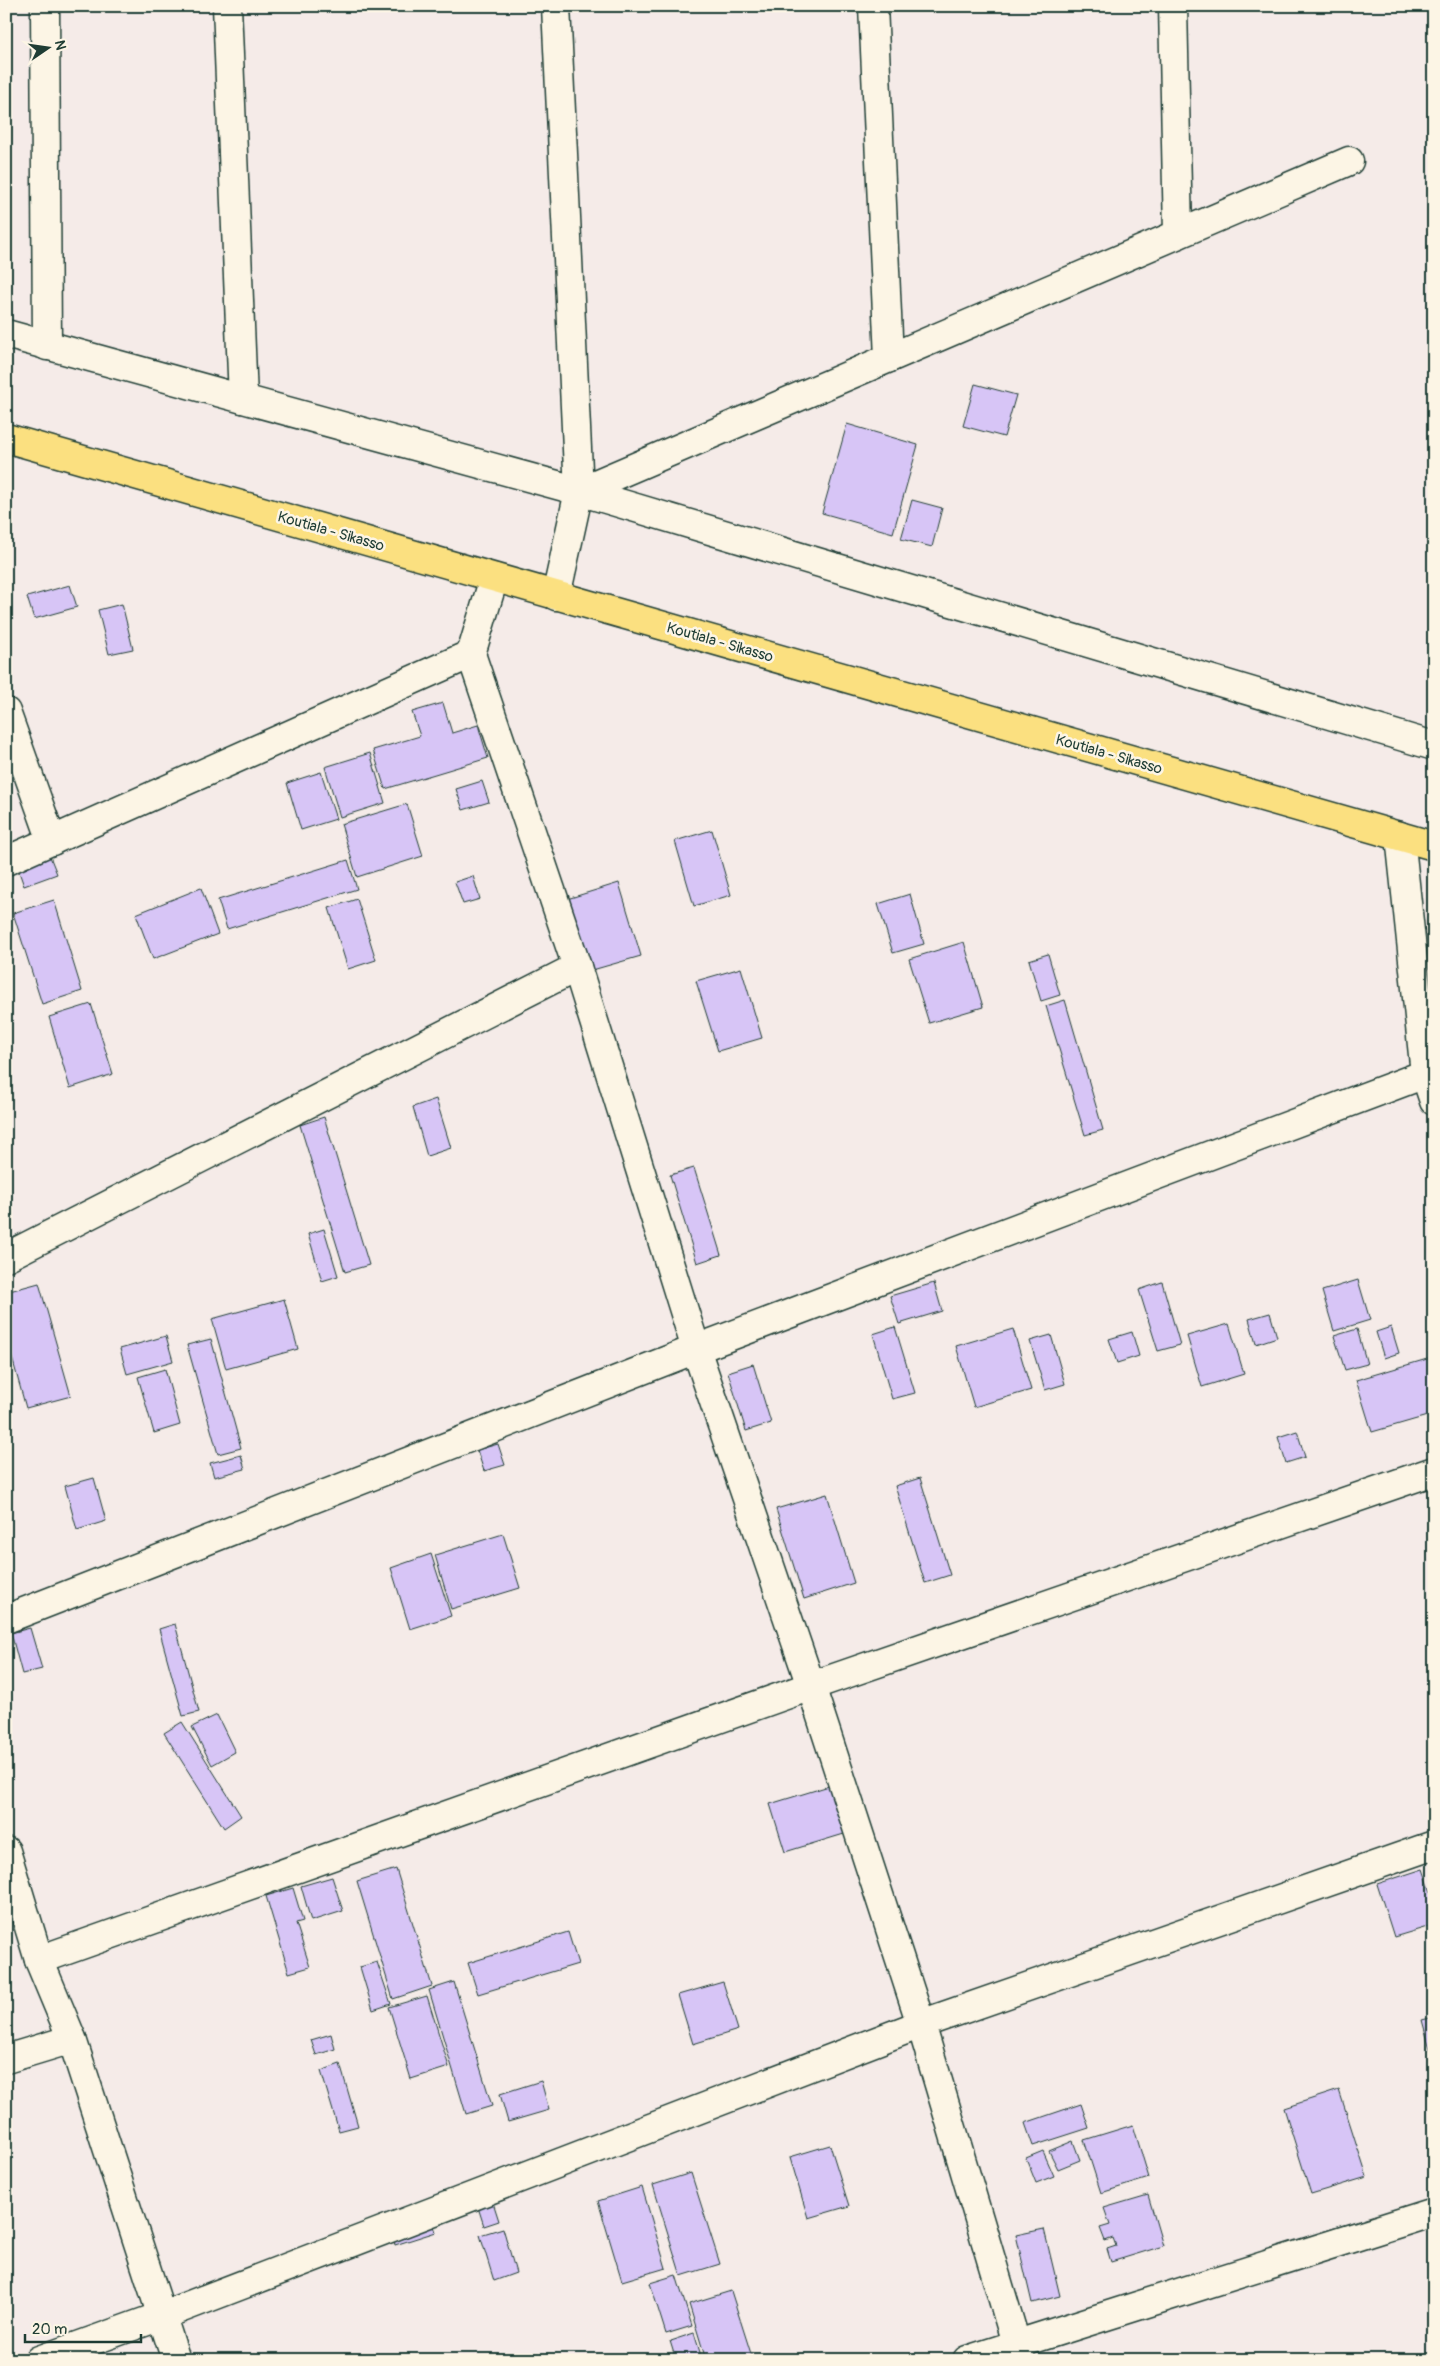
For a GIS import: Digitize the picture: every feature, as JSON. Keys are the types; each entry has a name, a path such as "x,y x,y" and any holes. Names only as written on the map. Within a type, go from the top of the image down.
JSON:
{"main road":[{"name":"Koutiala - Sikasso","path":"6,438 1434,846"}],"street":[{"path":"46,6 48,346"},
{"path":"227,6 243,399"},
{"path":"556,6 579,491 556,596"},
{"path":"872,6 889,358"},
{"path":"1172,6 1178,234"},
{"path":"579,491 1349,161"},
{"path":"6,334 579,491 1434,746"},
{"path":"494,578 471,654 577,968 696,1349 812,1686 921,2024 1019,2352"},
{"path":"6,861 471,654"},
{"path":"6,712 52,841"},
{"path":"1400,836 1425,1074 1434,1101"},
{"path":"6,1257 577,968"},
{"path":"6,1620 696,1349 1425,1074"},
{"path":"38,1960 812,1686 1434,1471"},
{"path":"39,2360 161,2316 921,2024 1434,1845"},
{"path":"6,1851 38,1960 72,2039 176,2360"},
{"path":"6,2059 72,2039"},
{"path":"967,2360 1019,2352 1434,2212"}],"building":[{"path":"975,384 1016,395 1004,437 963,426"},
{"path":"847,424 918,445 893,533 822,513"},
{"path":"912,500 942,508 932,547 901,539"},
{"path":"70,585 77,607 34,619 27,597"},
{"path":"122,604 133,649 109,654 98,610"},
{"path":"443,703 452,733 478,725 488,758 385,789 373,750 420,736 412,712"},
{"path":"370,753 385,803 340,817 325,767"},
{"path":"321,772 336,819 301,830 287,783"},
{"path":"482,781 489,802 463,810 456,789"},
{"path":"407,804 423,856 357,877 341,824"},
{"path":"712,830 731,895 694,906 675,841"},
{"path":"49,854 57,874 24,886 17,866"},
{"path":"348,860 357,889 227,929 218,900"},
{"path":"473,876 480,899 463,904 455,882"},
{"path":"619,883 641,956 589,971 567,899"},
{"path":"201,888 218,934 153,959 136,914"},
{"path":"910,894 924,944 893,953 878,904"},
{"path":"357,899 376,960 348,969 329,908"},
{"path":"54,900 82,991 42,1004 13,913"},
{"path":"964,942 983,1007 929,1023 909,959"},
{"path":"1048,954 1060,995 1041,1001 1029,960"},
{"path":"741,968 762,1038 718,1051 696,981"},
{"path":"1065,1000 1103,1130 1085,1135 1046,1006"},
{"path":"91,1004 113,1074 70,1088 49,1017"},
{"path":"436,1099 451,1148 427,1156 413,1107"},
{"path":"324,1117 369,1265 345,1272 300,1125"},
{"path":"694,1168 721,1255 697,1263 670,1175"},
{"path":"324,1229 338,1276 322,1281 308,1234"},
{"path":"1358,1280 1370,1320 1334,1331 1322,1291"},
{"path":"1162,1282 1180,1345 1158,1351 1139,1290"},
{"path":"39,1283 71,1396 26,1408 6,1336 6,1292"},
{"path":"934,1283 942,1311 899,1324 890,1296"},
{"path":"284,1299 298,1349 226,1369 212,1319"},
{"path":"1270,1313 1277,1337 1256,1344 1249,1319"},
{"path":"1229,1324 1244,1374 1202,1387 1187,1336"},
{"path":"895,1327 915,1393 892,1399 873,1334"},
{"path":"1391,1327 1399,1353 1384,1358 1376,1332"},
{"path":"1013,1329 1031,1390 974,1407 956,1346"},
{"path":"1357,1329 1367,1364 1345,1370 1334,1336"},
{"path":"1132,1332 1139,1356 1117,1363 1109,1339"},
{"path":"1051,1335 1065,1384 1045,1390 1030,1341"},
{"path":"166,1336 173,1361 127,1374 120,1349"},
{"path":"211,1339 241,1448 218,1454 187,1345"},
{"path":"1434,1357 1434,1414 1372,1432 1356,1380"},
{"path":"753,1364 771,1423 746,1431 728,1372"},
{"path":"165,1369 180,1425 154,1433 138,1377"},
{"path":"1297,1431 1305,1457 1286,1463 1278,1437"},
{"path":"498,1444 505,1465 484,1471 477,1450"},
{"path":"241,1455 245,1469 214,1477 210,1463"},
{"path":"94,1478 106,1521 77,1530 65,1486"},
{"path":"920,1478 950,1575 925,1583 895,1486"},
{"path":"827,1494 854,1583 804,1599 776,1509"},
{"path":"503,1534 520,1588 451,1609 435,1555"},
{"path":"431,1554 451,1616 410,1629 391,1568"},
{"path":"175,1624 199,1712 183,1716 159,1629"},
{"path":"30,1628 42,1669 22,1674 11,1633"},
{"path":"217,1715 235,1752 212,1765 192,1727"},
{"path":"182,1722 241,1816 224,1828 164,1733"},
{"path":"829,1786 844,1834 785,1852 770,1804"},
{"path":"396,1869 432,1986 393,1999 357,1881"},
{"path":"1423,1869 1434,1901 1434,1925 1394,1937 1377,1884"},
{"path":"332,1877 343,1911 311,1921 301,1886"},
{"path":"293,1888 303,1921 296,1923 310,1967 289,1973 266,1896"},
{"path":"568,1932 578,1964 478,1994 468,1963"},
{"path":"377,1962 391,2004 373,2010 360,1967"},
{"path":"454,1982 492,2106 466,2114 429,1990"},
{"path":"723,1982 738,2030 693,2044 678,1995"},
{"path":"427,1996 449,2067 411,2079 389,2007"},
{"path":"1434,2017 1434,2063 1422,2020"},
{"path":"331,2034 335,2049 316,2055 311,2040"},
{"path":"340,2064 358,2126 339,2131 321,2071"},
{"path":"541,2081 549,2110 508,2122 500,2094"},
{"path":"1339,2090 1367,2177 1311,2194 1284,2108"},
{"path":"1081,2104 1089,2128 1033,2146 1025,2123"},
{"path":"1133,2125 1149,2178 1101,2193 1084,2140"},
{"path":"1073,2141 1080,2160 1058,2169 1049,2151"},
{"path":"830,2145 849,2206 808,2218 790,2157"},
{"path":"1043,2151 1054,2176 1036,2183 1026,2158"},
{"path":"691,2173 720,2264 681,2276 653,2185"},
{"path":"642,2187 666,2268 622,2281 598,2201"},
{"path":"1148,2195 1163,2246 1111,2262 1107,2249 1116,2246 1113,2238 1105,2241 1100,2228 1110,2225 1104,2208"},
{"path":"491,2196 499,2221 484,2226 476,2201"},
{"path":"431,2217 436,2232 395,2245 391,2229"},
{"path":"503,2228 516,2273 494,2281 480,2235"},
{"path":"1044,2229 1060,2296 1032,2303 1016,2235"},
{"path":"676,2275 692,2326 666,2334 650,2283"},
{"path":"731,2291 753,2360 706,2360 689,2304"},
{"path":"694,2333 702,2359 676,2360 670,2341"}]}
